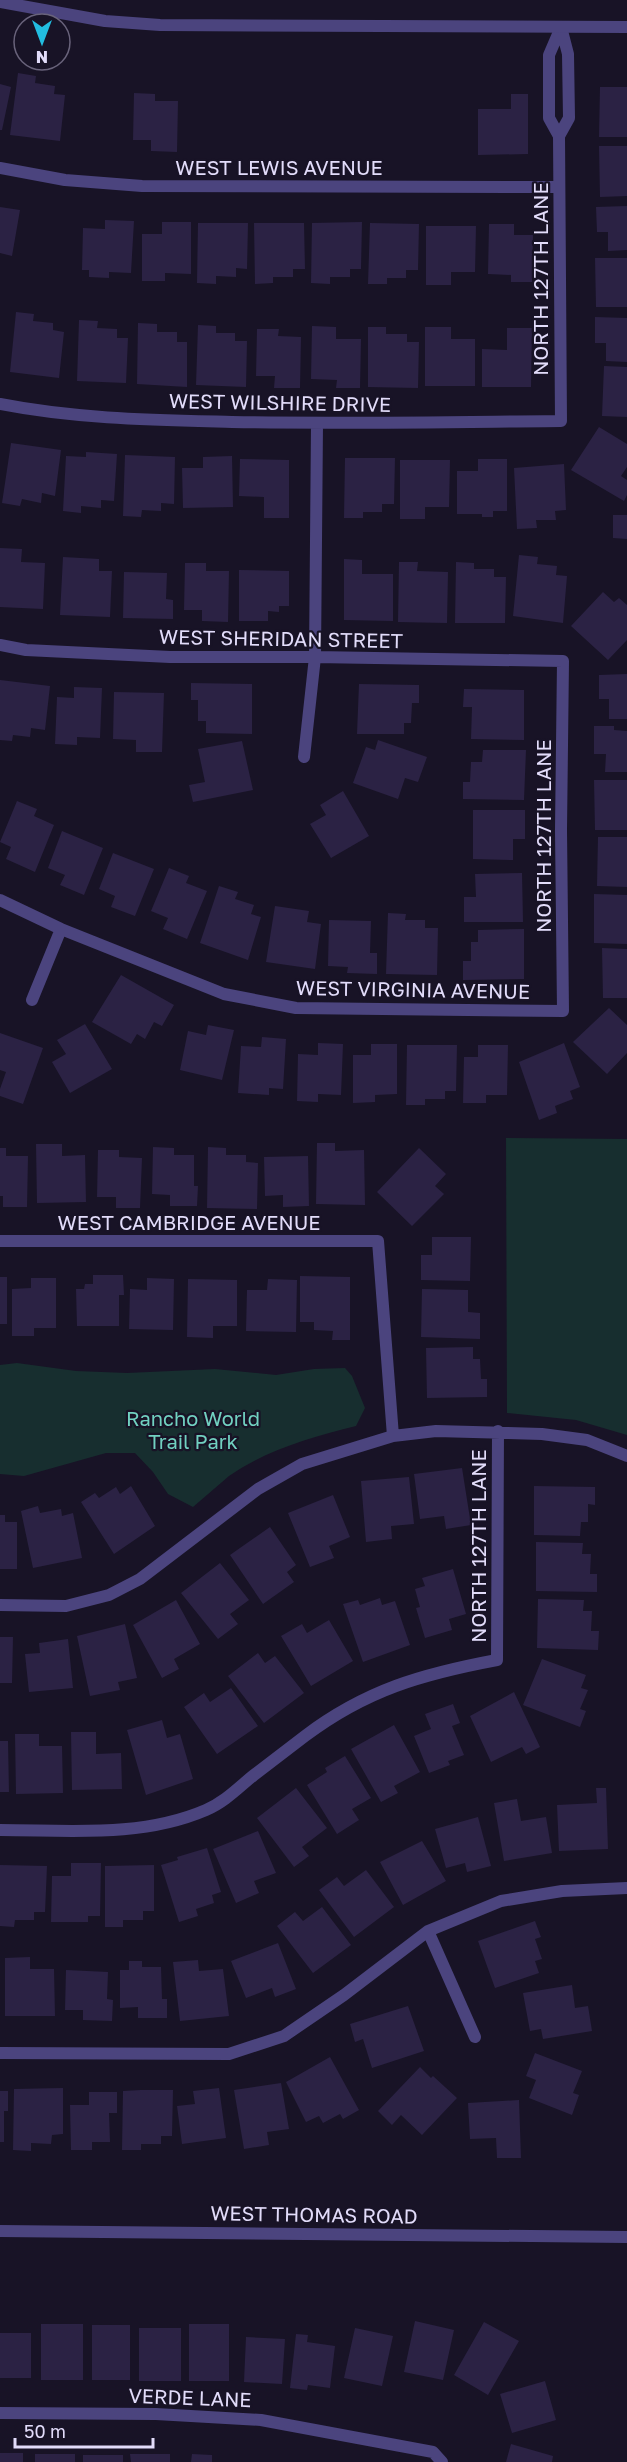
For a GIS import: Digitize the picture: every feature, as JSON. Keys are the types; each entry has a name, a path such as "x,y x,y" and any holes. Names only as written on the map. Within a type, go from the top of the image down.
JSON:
{"street":[{"path":"0,2 105,21 160,25 627,27"},
{"name":"NORTH 127TH LANE","path":"560,136 549,118 549,55 561,27"},
{"name":"NORTH 127TH LANE","path":"561,27 568,54 569,118 560,136 561,421"},
{"name":"WEST LEWIS AVENUE","path":"0,168 65,180 142,186 559,187"},
{"name":"WEST WILSHIRE DRIVE","path":"0,404 135,420 317,424 561,421"},
{"path":"304,757 315,657 317,424"},
{"name":"WEST SHERIDAN STREET","path":"0,645 26,650 170,657 563,661"},
{"name":"NORTH 127TH LANE","path":"563,661 561,830 563,1011"},
{"name":"WEST VIRGINIA AVENUE","path":"0,900 61,929 224,994 296,1008 563,1011"},
{"path":"32,1000 61,929"},
{"name":"WEST CAMBRIDGE AVENUE","path":"0,1242 378,1242 393,1436"},
{"path":"0,1605 66,1606 109,1595 140,1579 258,1489 302,1464 393,1436 436,1431 542,1434 586,1440 627,1456"},
{"name":"NORTH 127TH LANE","path":"0,1830 125,1830 162,1825 189,1817 209,1809 230,1796 305,1736 365,1697 426,1675 497,1660 498,1431"},
{"path":"0,2053 229,2054 284,2036 344,1995 428,1931 501,1901 562,1891 627,1888"},
{"path":"428,1931 475,2037"},
{"name":"WEST THOMAS ROAD","path":"0,2231 627,2237"},
{"name":"VERDE LANE","path":"0,2413 156,2414 261,2420 433,2452 442,2462"}],"green space":[{"path":"506,1138 627,1139 627,1435 576,1420 507,1413"},
{"name":"Rancho World Trail Park","path":"17,1363 76,1371 127,1373 215,1369 276,1375 314,1369 345,1368 352,1376 365,1408 356,1426 306,1440 258,1459 229,1476 193,1507 168,1494 153,1472 135,1453 106,1453 24,1476 0,1474 0,1365"}],"building":[{"path":"18,73 36,76 35,83 55,86 54,94 65,95 60,141 10,135"},
{"path":"0,84 11,87 2,130 0,130"},
{"path":"600,87 627,87 627,137 599,137"},
{"path":"134,93 155,94 155,101 178,101 177,152 151,151 151,140 133,140"},
{"path":"511,94 528,94 528,154 478,155 478,109 511,109"},
{"path":"599,146 627,146 627,196 600,197"},
{"path":"627,206 627,250 608,251 608,232 597,232 596,207"},
{"path":"0,207 20,210 12,256 0,253"},
{"path":"105,220 134,221 131,273 109,272 109,278 89,277 89,270 82,270 83,228 105,229"},
{"path":"162,222 191,222 191,274 165,273 165,281 142,281 142,234 162,234"},
{"path":"362,222 361,269 350,269 350,277 330,277 330,284 311,283 312,223"},
{"path":"198,223 248,223 247,269 236,268 236,277 216,276 216,284 197,283"},
{"path":"254,223 304,223 305,269 293,269 293,277 273,277 273,283 255,284"},
{"path":"370,223 419,224 418,270 406,270 406,278 387,278 387,284 368,284"},
{"path":"489,224 514,224 514,235 533,235 532,282 511,282 511,275 488,274"},
{"path":"426,226 476,226 475,272 451,272 451,285 426,285"},
{"path":"595,258 627,258 627,307 596,307"},
{"path":"16,312 34,314 33,321 53,323 53,330 64,332 59,378 10,372"},
{"path":"595,317 627,318 627,362 606,361 606,343 595,343"},
{"path":"79,320 98,321 97,328 117,329 117,338 128,338 126,383 77,381"},
{"path":"138,323 157,324 157,332 177,332 177,342 187,342 187,387 137,384"},
{"path":"198,325 216,326 216,333 235,333 235,341 247,341 246,387 196,385"},
{"path":"312,326 336,327 336,339 361,339 360,388 336,388 337,380 311,379"},
{"path":"368,327 386,327 386,334 407,334 407,342 419,342 418,388 368,387"},
{"path":"425,327 451,327 451,339 475,339 475,386 425,386"},
{"path":"507,328 532,328 531,387 482,387 482,349 507,350"},
{"path":"257,329 279,329 278,336 301,337 300,388 274,388 275,376 256,376"},
{"path":"604,366 627,367 627,417 602,416"},
{"path":"599,427 627,444 627,467 621,476 627,480 627,495 624,501 571,470"},
{"path":"11,443 61,450 55,496 42,493 41,503 22,499 20,506 2,503"},
{"path":"86,452 117,454 114,501 101,500 101,508 81,506 81,513 63,511 66,456 86,457"},
{"path":"125,455 175,457 174,504 161,503 161,511 142,510 141,517 123,516"},
{"path":"232,456 233,507 183,508 182,468 203,468 203,457"},
{"path":"345,458 395,458 394,504 382,504 382,512 363,512 363,518 344,518"},
{"path":"240,459 289,460 289,518 264,518 264,497 239,496"},
{"path":"478,459 507,459 507,511 493,511 493,517 482,517 482,514 457,514 457,471 478,471"},
{"path":"400,460 450,460 449,507 425,507 425,519 400,519"},
{"path":"564,464 566,510 555,511 556,520 536,520 537,528 517,529 514,468"},
{"path":"613,515 627,515 627,539 613,538"},
{"path":"0,548 22,549 21,562 45,563 43,609 0,607"},
{"path":"519,555 538,557 537,564 557,566 556,575 567,576 563,623 513,616"},
{"path":"63,557 99,559 99,571 112,571 110,617 60,615"},
{"path":"344,559 362,560 362,574 393,574 393,621 344,620"},
{"path":"399,562 418,562 417,571 448,572 447,623 398,622"},
{"path":"456,562 474,563 474,569 494,569 494,577 506,577 505,623 455,623"},
{"path":"185,563 206,563 206,571 229,571 228,622 202,621 202,610 184,610"},
{"path":"239,570 289,571 289,606 279,606 279,612 268,611 268,621 239,621"},
{"path":"124,572 167,573 166,599 173,600 173,619 123,618"},
{"path":"603,592 614,602 619,598 627,605 627,640 608,660 571,626"},
{"path":"627,674 627,719 609,719 609,699 599,699 599,675"},
{"path":"0,680 50,686 45,730 31,728 30,737 13,735 12,741 0,740"},
{"path":"191,683 252,684 252,734 206,733 206,721 198,721 198,700 191,700"},
{"path":"359,684 419,685 419,703 412,703 411,723 404,723 404,734 357,734"},
{"path":"74,687 102,688 100,738 77,737 77,745 55,744 57,697 74,698"},
{"path":"464,689 524,690 524,740 471,739 472,707 463,707"},
{"path":"114,692 164,693 162,752 136,752 136,740 113,739"},
{"path":"594,726 614,726 614,730 627,731 627,772 605,772 606,754 594,754"},
{"path":"378,740 427,757 418,782 405,778 398,799 353,783 366,747 375,750"},
{"path":"242,741 253,790 193,802 189,785 205,782 198,749"},
{"path":"483,750 526,750 524,800 463,799 463,782 470,782 471,762 482,762"},
{"path":"594,780 627,780 627,830 595,830"},
{"path":"343,791 369,836 331,858 310,824 326,815 320,805"},
{"path":"17,801 37,809 34,816 54,825 35,872 6,859 11,847 0,842"},
{"path":"473,810 525,810 525,839 513,839 513,860 473,859"},
{"path":"62,831 103,848 84,895 60,885 65,875 48,868"},
{"path":"598,837 627,837 627,887 597,886"},
{"path":"113,853 154,869 135,916 111,907 115,896 99,889"},
{"path":"169,868 189,876 186,883 207,891 187,939 163,929 168,918 151,911"},
{"path":"522,873 523,922 464,922 464,897 476,897 475,874"},
{"path":"219,886 238,892 235,899 254,905 251,914 261,917 248,960 200,943"},
{"path":"594,894 627,895 627,944 594,943"},
{"path":"275,906 309,911 307,922 321,924 315,969 266,962"},
{"path":"388,913 406,914 405,920 425,920 425,928 438,928 437,975 386,974"},
{"path":"329,920 371,921 370,953 377,953 377,974 347,973 348,967 328,966"},
{"path":"524,929 524,979 463,980 463,961 471,961 471,942 478,942 478,930"},
{"path":"602,948 627,949 627,998 603,998"},
{"path":"121,975 174,1005 162,1026 154,1022 145,1039 137,1034 131,1044 92,1022"},
{"path":"609,1008 627,1025 627,1053 607,1074 573,1042"},
{"path":"85,1024 112,1069 70,1093 52,1062 66,1054 57,1040"},
{"path":"208,1025 234,1030 222,1080 180,1070 188,1031 206,1035"},
{"path":"0,1033 43,1048 23,1104 0,1096 6,1072 0,1070"},
{"path":"262,1037 286,1039 283,1089 269,1088 269,1095 238,1093 241,1046 261,1047"},
{"path":"318,1043 343,1044 341,1095 318,1094 318,1102 297,1101 298,1054 318,1055"},
{"path":"564,1043 580,1087 570,1091 573,1099 555,1106 557,1113 539,1120 519,1062"},
{"path":"371,1044 397,1044 397,1094 375,1095 375,1102 353,1103 353,1055 371,1055"},
{"path":"407,1045 457,1045 456,1091 445,1091 445,1099 425,1099 425,1105 406,1105"},
{"path":"478,1045 508,1045 507,1095 486,1095 486,1103 463,1103 464,1057 478,1057"},
{"path":"317,1143 335,1143 335,1151 364,1150 365,1205 316,1204"},
{"path":"36,1144 62,1144 62,1156 85,1155 86,1202 37,1203"},
{"path":"153,1147 174,1148 174,1155 194,1155 194,1186 198,1186 197,1206 170,1206 170,1195 152,1194"},
{"path":"208,1147 226,1148 226,1155 246,1155 246,1162 258,1163 257,1209 207,1208"},
{"path":"0,1148 6,1148 6,1156 28,1156 27,1207 3,1207 3,1196 0,1196"},
{"path":"419,1148 446,1174 435,1186 444,1194 412,1226 377,1192"},
{"path":"98,1150 119,1150 119,1157 142,1158 140,1208 116,1208 116,1197 97,1197"},
{"path":"308,1156 309,1206 283,1207 283,1195 265,1196 264,1157"},
{"path":"432,1237 471,1237 470,1281 421,1280 421,1255 432,1255"},
{"path":"93,1275 123,1275 124,1295 119,1295 119,1326 77,1326 76,1289 84,1289 85,1284 93,1284"},
{"path":"300,1276 350,1277 350,1340 332,1340 333,1331 314,1330 314,1322 300,1322"},
{"path":"0,1277 7,1277 7,1324 0,1324"},
{"path":"31,1278 56,1278 56,1328 34,1328 34,1336 12,1336 12,1289 31,1288"},
{"path":"147,1278 174,1279 173,1330 129,1329 130,1289 147,1290"},
{"path":"188,1279 237,1280 237,1326 213,1326 213,1338 187,1337"},
{"path":"268,1279 297,1280 296,1332 246,1331 247,1290 267,1290"},
{"path":"422,1289 468,1290 468,1312 480,1313 480,1339 421,1337"},
{"path":"473,1347 473,1359 480,1359 481,1379 487,1379 487,1397 427,1398 426,1348"},
{"path":"462,1468 471,1525 446,1529 444,1516 420,1519 414,1474"},
{"path":"409,1477 414,1524 391,1526 392,1539 366,1542 361,1481"},
{"path":"131,1486 155,1526 114,1554 81,1502 95,1493 99,1498 116,1487 120,1494"},
{"path":"534,1486 595,1487 595,1505 588,1504 588,1522 581,1522 580,1536 534,1535"},
{"path":"333,1495 350,1537 329,1546 334,1558 310,1567 288,1513"},
{"path":"38,1506 40,1513 61,1509 62,1516 73,1513 82,1558 33,1568 21,1511"},
{"path":"0,1515 5,1515 5,1522 17,1522 17,1569 0,1569"},
{"path":"270,1527 296,1565 287,1572 294,1582 263,1604 230,1555"},
{"path":"536,1542 583,1543 582,1554 591,1554 590,1574 597,1574 597,1592 536,1591"},
{"path":"220,1563 249,1600 230,1614 238,1624 218,1639 181,1593"},
{"path":"453,1569 466,1614 449,1619 452,1630 425,1638 416,1608 420,1607 415,1589 425,1586 422,1578"},
{"path":"380,1598 382,1605 395,1601 410,1645 363,1662 343,1604 358,1600 360,1605"},
{"path":"538,1599 584,1600 583,1611 592,1611 591,1631 599,1631 598,1650 537,1648"},
{"path":"176,1600 200,1644 174,1659 179,1669 162,1678 133,1625"},
{"path":"329,1620 353,1661 311,1686 281,1636 302,1624 307,1633"},
{"path":"125,1624 137,1678 118,1682 120,1690 90,1696 77,1636"},
{"path":"0,1637 13,1637 12,1683 0,1683"},
{"path":"68,1639 73,1688 29,1692 25,1654 40,1653 39,1643"},
{"path":"258,1653 265,1663 275,1656 304,1693 264,1723 228,1676"},
{"path":"542,1659 586,1675 581,1688 588,1690 580,1709 586,1711 580,1727 523,1705"},
{"path":"231,1688 258,1726 217,1754 184,1707 204,1693 210,1702"},
{"path":"514,1692 540,1747 526,1754 522,1747 491,1762 470,1716"},
{"path":"453,1704 460,1723 452,1726 464,1755 448,1761 450,1765 429,1773 414,1736 431,1729 425,1714"},
{"path":"162,1720 167,1738 180,1734 193,1779 146,1795 127,1730"},
{"path":"394,1725 420,1772 394,1786 398,1793 381,1802 351,1749"},
{"path":"71,1732 96,1732 96,1754 121,1753 122,1789 72,1790"},
{"path":"15,1734 39,1734 39,1746 62,1746 63,1793 16,1794"},
{"path":"0,1741 8,1741 9,1792 0,1792"},
{"path":"345,1756 371,1798 352,1809 359,1820 337,1834 307,1785 327,1772 325,1768"},
{"path":"296,1788 327,1828 302,1847 309,1856 294,1867 257,1818"},
{"path":"596,1788 606,1788 608,1849 559,1851 557,1805 597,1803"},
{"path":"517,1799 521,1821 546,1817 552,1853 504,1861 494,1803"},
{"path":"478,1817 491,1866 467,1872 465,1863 446,1868 435,1829"},
{"path":"258,1831 276,1873 254,1881 259,1893 236,1903 213,1849"},
{"path":"422,1841 446,1881 403,1905 380,1862"},
{"path":"207,1848 221,1892 212,1895 214,1903 196,1909 198,1916 179,1922 161,1865 178,1860 177,1857"},
{"path":"71,1863 101,1863 100,1916 88,1916 88,1922 51,1922 52,1876 71,1876"},
{"path":"0,1865 47,1866 45,1912 34,1912 34,1920 15,1920 14,1927 0,1926"},
{"path":"154,1865 154,1911 143,1911 143,1920 123,1920 123,1927 105,1927 105,1866"},
{"path":"366,1870 394,1907 354,1937 319,1890 337,1877 344,1886"},
{"path":"322,1907 351,1945 313,1973 277,1926 295,1912 303,1921"},
{"path":"535,1921 541,1937 535,1939 542,1959 535,1961 539,1973 495,1988 478,1941"},
{"path":"278,1943 296,1989 275,1997 272,1988 246,1998 231,1961"},
{"path":"30,1957 30,1969 54,1969 55,2016 5,2016 5,1958"},
{"path":"198,1960 199,1971 223,1969 229,2016 180,2021 173,1962"},
{"path":"129,1961 142,1961 142,1967 161,1967 162,1999 167,1999 167,2018 138,2018 138,2007 120,2008 120,1970 129,1970"},
{"path":"66,1970 108,1972 107,1999 113,2000 112,2021 83,2020 83,2010 65,2010"},
{"path":"572,1985 575,2008 588,2006 592,2031 543,2039 541,2029 530,2031 523,1993"},
{"path":"408,2006 424,2051 372,2068 363,2039 355,2042 350,2024"},
{"path":"535,2053 582,2071 573,2093 579,2095 572,2115 529,2098 536,2080 526,2076"},
{"path":"330,2057 359,2110 343,2119 340,2114 323,2123 319,2116 306,2122 286,2082"},
{"path":"420,2067 457,2098 422,2135 401,2115 392,2125 378,2111"},
{"path":"281,2083 289,2129 267,2132 269,2145 244,2149 234,2090"},
{"path":"63,2088 63,2134 52,2135 51,2144 31,2143 31,2151 13,2150 14,2089"},
{"path":"219,2088 226,2138 182,2144 177,2106 195,2104 193,2091"},
{"path":"173,2090 172,2136 161,2136 161,2144 141,2144 141,2150 122,2150 123,2091"},
{"path":"0,2091 8,2091 8,2111 4,2111 4,2142 0,2142"},
{"path":"89,2092 117,2092 117,2113 109,2113 110,2142 92,2142 92,2150 71,2150 70,2105 89,2105"},
{"path":"519,2100 521,2158 497,2158 496,2138 470,2139 468,2103"},
{"path":"415,2321 454,2330 443,2380 404,2372"},
{"path":"484,2322 519,2341 488,2395 454,2375"},
{"path":"41,2324 83,2324 83,2380 41,2380"},
{"path":"189,2324 229,2324 229,2381 189,2381"},
{"path":"92,2325 130,2325 130,2380 92,2380"},
{"path":"139,2328 181,2328 181,2381 139,2381"},
{"path":"355,2328 393,2336 382,2386 344,2378"},
{"path":"0,2333 31,2333 31,2378 0,2378"},
{"path":"296,2334 308,2335 307,2342 335,2346 330,2388 308,2385 307,2390 290,2388"},
{"path":"246,2337 285,2339 282,2384 244,2382"},
{"path":"545,2381 556,2420 512,2433 500,2394"},
{"path":"511,2444 553,2456 552,2462 506,2462"},
{"path":"0,2453 23,2453 23,2462 0,2462"},
{"path":"35,2454 75,2454 75,2462 35,2462"},
{"path":"130,2454 170,2454 170,2462 131,2462"},
{"path":"192,2454 212,2455 212,2462 191,2462"},
{"path":"83,2455 123,2455 123,2462 83,2462"}]}
